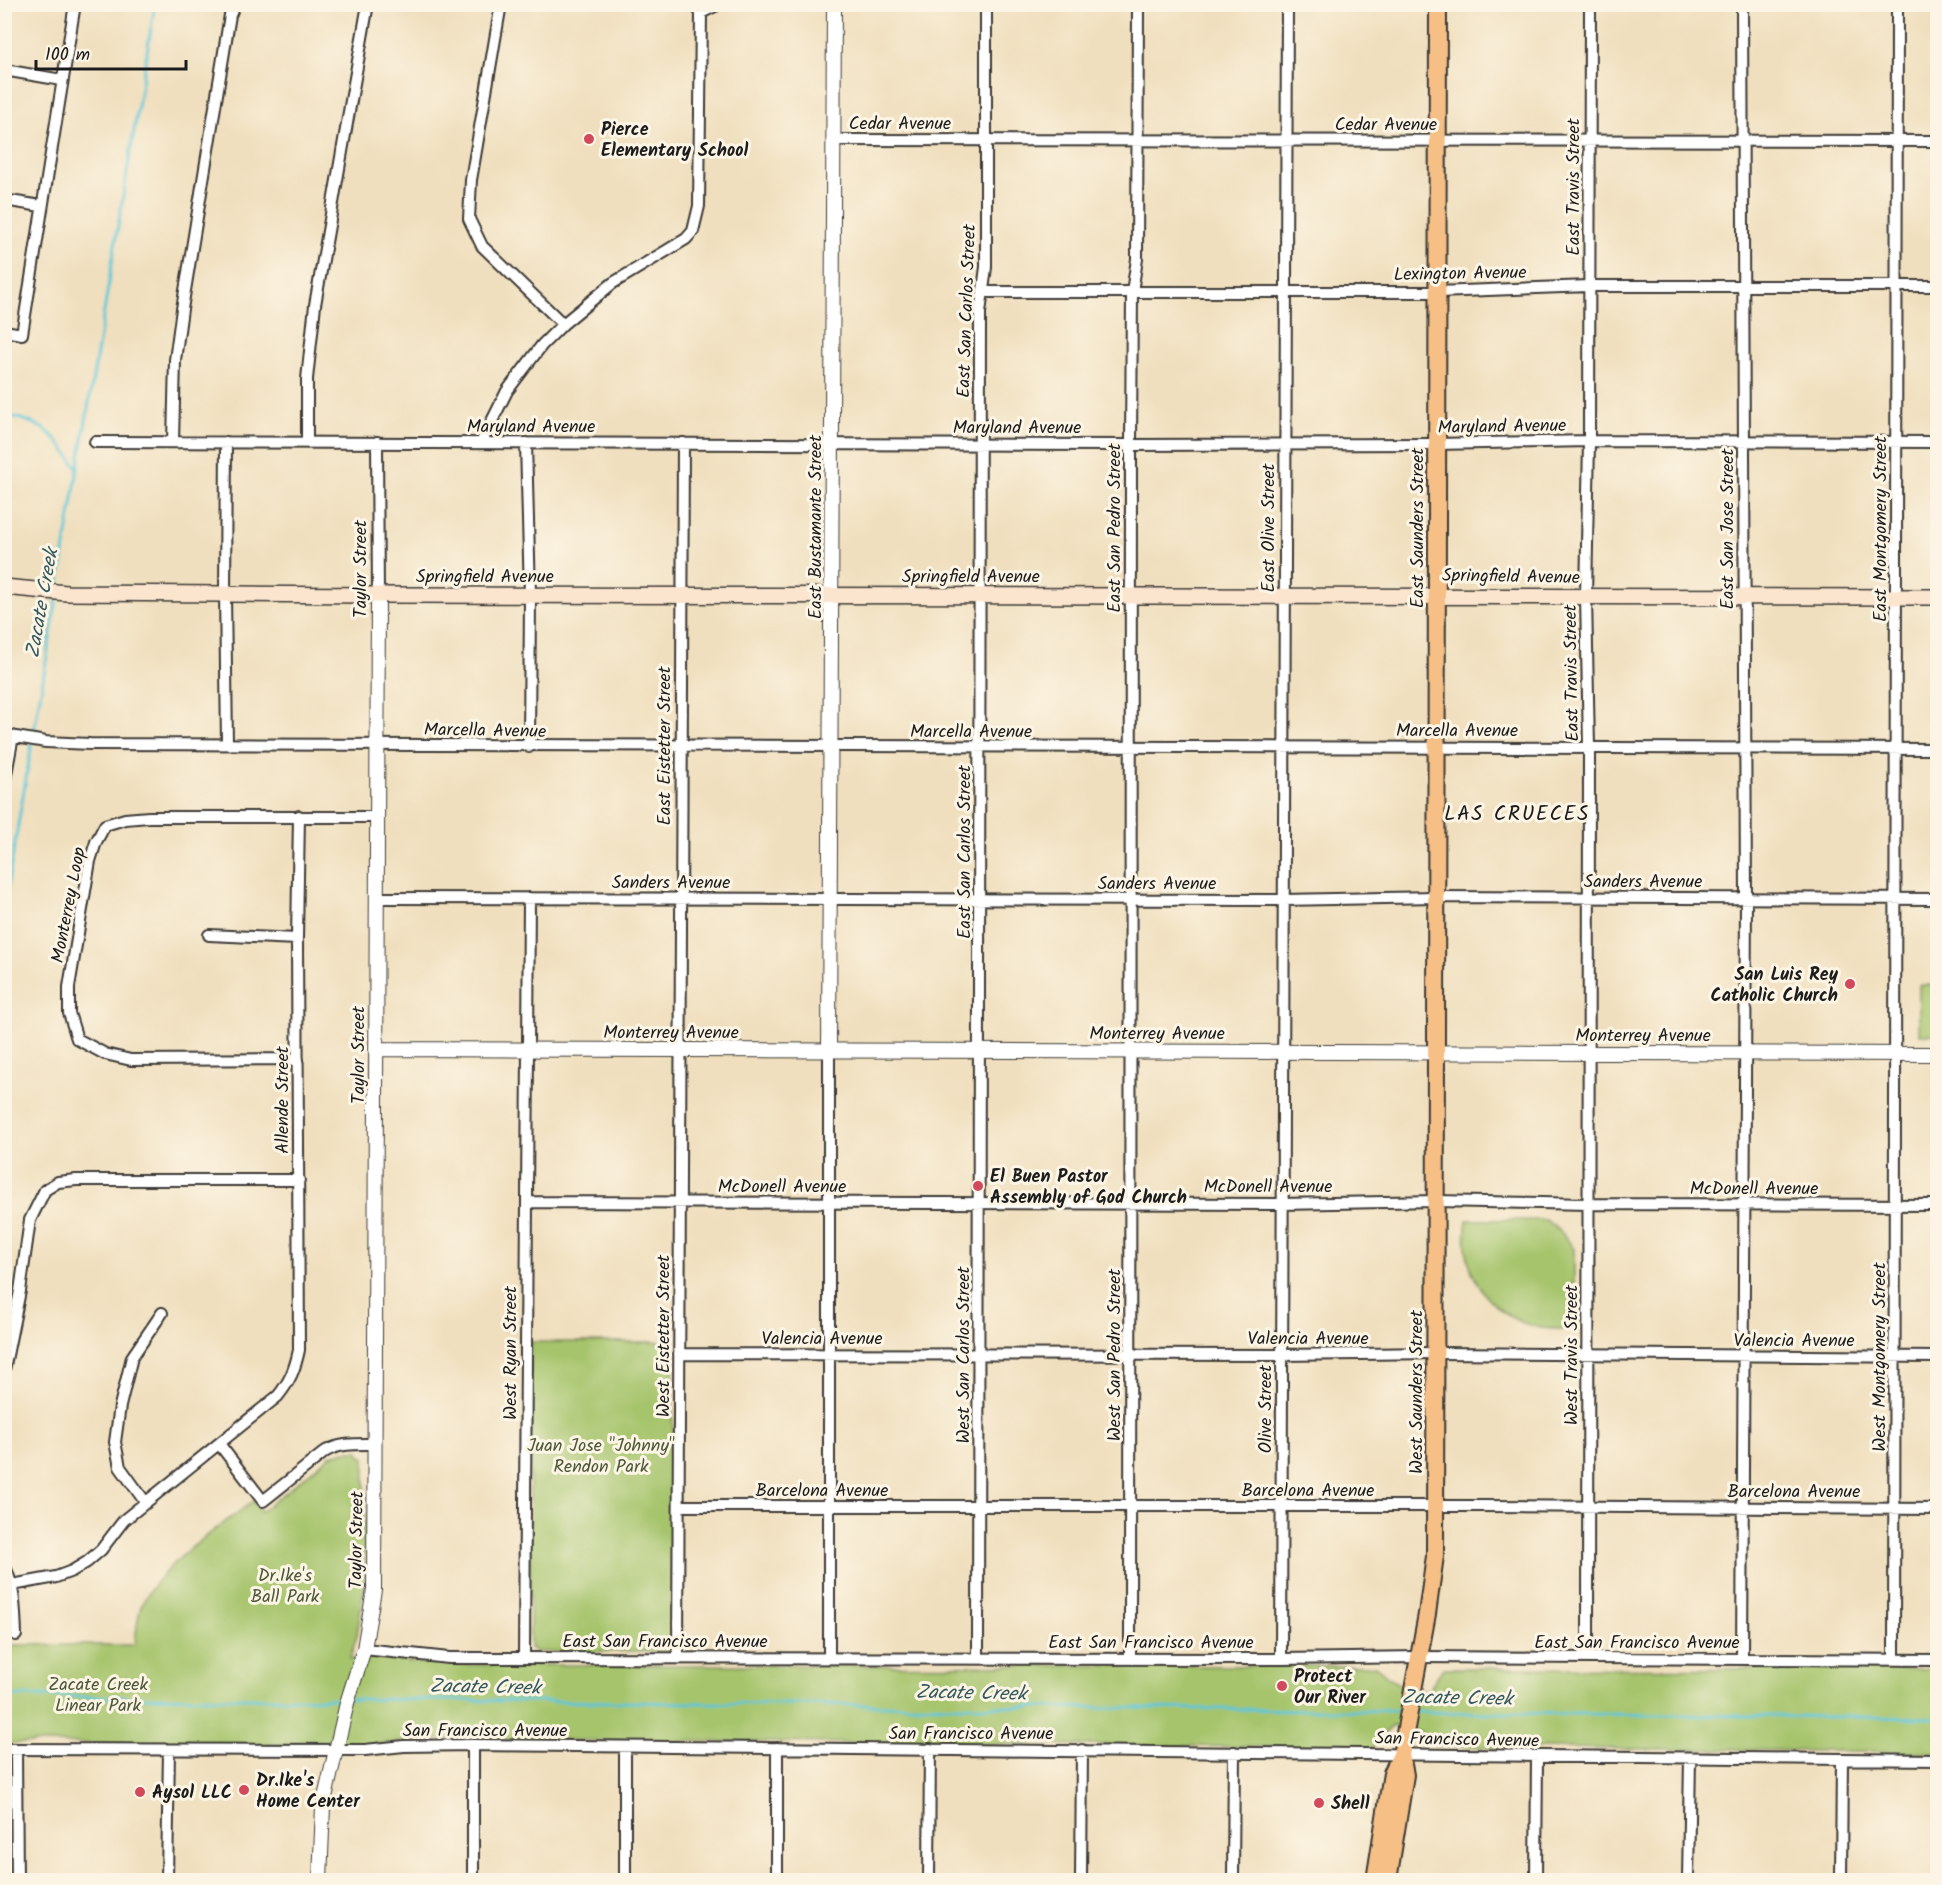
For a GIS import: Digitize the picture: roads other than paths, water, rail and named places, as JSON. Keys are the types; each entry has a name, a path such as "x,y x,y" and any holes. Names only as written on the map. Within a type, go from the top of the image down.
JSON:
{"main road":[{"name":"East Saunders Street","path":"1436,1052 1438,4"},
{"name":"Springfield Avenue","path":"4,587 67,593 378,595 1938,597"},
{"name":"West Saunders Street","path":"1401,1755 1432,1580 1436,1506 1436,1052"},
{"path":"1375,1881 1392,1773 1401,1755"},
{"path":"1388,1881 1405,1774 1401,1755"}],"street":[{"path":"4,330 22,333 75,4"},
{"path":"173,442 176,360 182,309 230,15 235,4"},
{"path":"307,442 308,379 315,305 369,4"},
{"path":"501,4 471,180 469,219 482,246 562,324"},
{"path":"481,443 507,391 542,345 562,324 613,283 686,239 693,231 699,206 697,9 718,4"},
{"name":"East Bustamante Street","path":"829,1051 833,595 834,4"},
{"name":"East San Carlos Street","path":"980,1051 980,313 986,267 986,4"},
{"name":"East San Pedro Street","path":"1131,1051 1132,292 1137,259 1138,4"},
{"name":"East Olive Street","path":"1283,1052 1287,4"},
{"name":"East Travis Street","path":"1588,1053 1586,597 1589,441 1590,4"},
{"name":"East San Jose Street","path":"1742,4 1746,898 1742,1659"},
{"name":"East Montgomery Street","path":"1896,1053 1897,4"},
{"path":"4,70 62,80"},
{"name":"Cedar Avenue","path":"834,140 1938,141"},
{"path":"4,200 41,206"},
{"name":"Lexington Avenue","path":"983,292 1437,292 1589,286 1938,286"},
{"name":"Maryland Avenue","path":"95,442 1131,445 1589,441 1938,442"},
{"path":"226,442 227,743"},
{"name":"Taylor Street","path":"320,1881 323,1806 335,1751 364,1649 374,1590 377,442"},
{"path":"526,443 530,595 529,747"},
{"name":"East Eistetter Street","path":"680,1050 683,443"},
{"path":"4,785 13,736"},
{"name":"Marcella Avenue","path":"13,736 46,742 90,744 227,743 529,747 1437,746 1938,749"},
{"name":"Allende Street","path":"219,1445 278,1396 289,1382 299,1350 297,939 299,816"},
{"name":"Monterrey Loop","path":"298,1059 131,1060 105,1054 77,1039 69,1013 69,987 90,861 96,842 105,825 125,819 377,816"},
{"name":"Sanders Avenue","path":"376,898 1938,899"},
{"name":"West Ryan Street","path":"524,1658 529,898"},
{"path":"208,935 297,939"},
{"name":"Monterrey Avenue","path":"376,1049 1938,1054"},
{"name":"West Eistetter Street","path":"678,1658 680,1050"},
{"path":"829,1051 829,1658"},
{"name":"West San Carlos Street","path":"978,1658 980,1051"},
{"name":"West San Pedro Street","path":"1130,1658 1131,1051"},
{"name":"Olive Street","path":"1281,1659 1283,1052"},
{"name":"West Travis Street","path":"1588,1053 1588,1658"},
{"name":"West Montgomery Street","path":"1894,1660 1896,1053"},
{"path":"4,1370 20,1291 30,1220 45,1190 58,1182 76,1180 299,1180"},
{"name":"McDonell Avenue","path":"527,1202 1282,1204 1436,1201 1938,1205"},
{"path":"146,1503 120,1467 115,1442 120,1406 132,1356 162,1313"},
{"name":"Valencia Avenue","path":"679,1354 1436,1353 1938,1357"},
{"path":"12,1585 72,1572 100,1550 124,1520 219,1445 263,1501 326,1451 343,1444 374,1444"},
{"name":"Barcelona Avenue","path":"679,1506 1436,1506 1938,1509"},
{"path":"5,1567 15,1601 16,1635"},
{"name":"East San Francisco Avenue","path":"364,1649 449,1658 1281,1659 1419,1657 1938,1660"},
{"path":"473,1745 473,1881"},
{"name":"San Francisco Avenue","path":"4,1749 335,1751 404,1746 473,1745 1938,1760"},
{"path":"625,1747 625,1881"},
{"path":"777,1748 777,1881"},
{"path":"16,1749 17,1881"},
{"path":"929,1881 930,1749"},
{"path":"167,1881 169,1750"},
{"path":"1081,1881 1082,1750"},
{"path":"1233,1881 1234,1752"},
{"path":"1536,1756 1536,1881"},
{"path":"1688,1881 1690,1758"},
{"path":"1841,1881 1842,1759"}],"waterway":[{"path":"58,589 155,4"},
{"name":"Zacate Creek","path":"4,415 40,426 56,439 78,469"},
{"name":"Zacate Creek","path":"33,737 57,598"},
{"name":"Zacate Creek","path":"4,907 32,743"},
{"name":"Zacate Creek","path":"4,1696 345,1699"},
{"name":"Zacate Creek","path":"351,1699 1404,1711"},
{"name":"Zacate Creek","path":"1413,1712 1938,1718"}],"place":[{"name":"Pierce Elementary School","path":"589,139"},
{"name":"San Luis Rey Catholic Church","path":"1850,984"},
{"name":"El Buen Pastor Assembly of God Church","path":"978,1186"},
{"name":"Protect Our River","path":"1282,1686"},
{"name":"Dr.Ike's Home Center","path":"244,1790"},
{"name":"Aysol LLC","path":"140,1792"},
{"name":"Shell","path":"1319,1803"}],"district":[{"name":"LAS CRUECES","path":"1517,813"}],"park label":[{"name":"Juan Jose \"Johnny\" Rendon Park","path":"601,1455"},
{"name":"Dr.Ike's Ball Park","path":"285,1585"},
{"name":"Zacate Creek Linear Park","path":"98,1694"}]}
